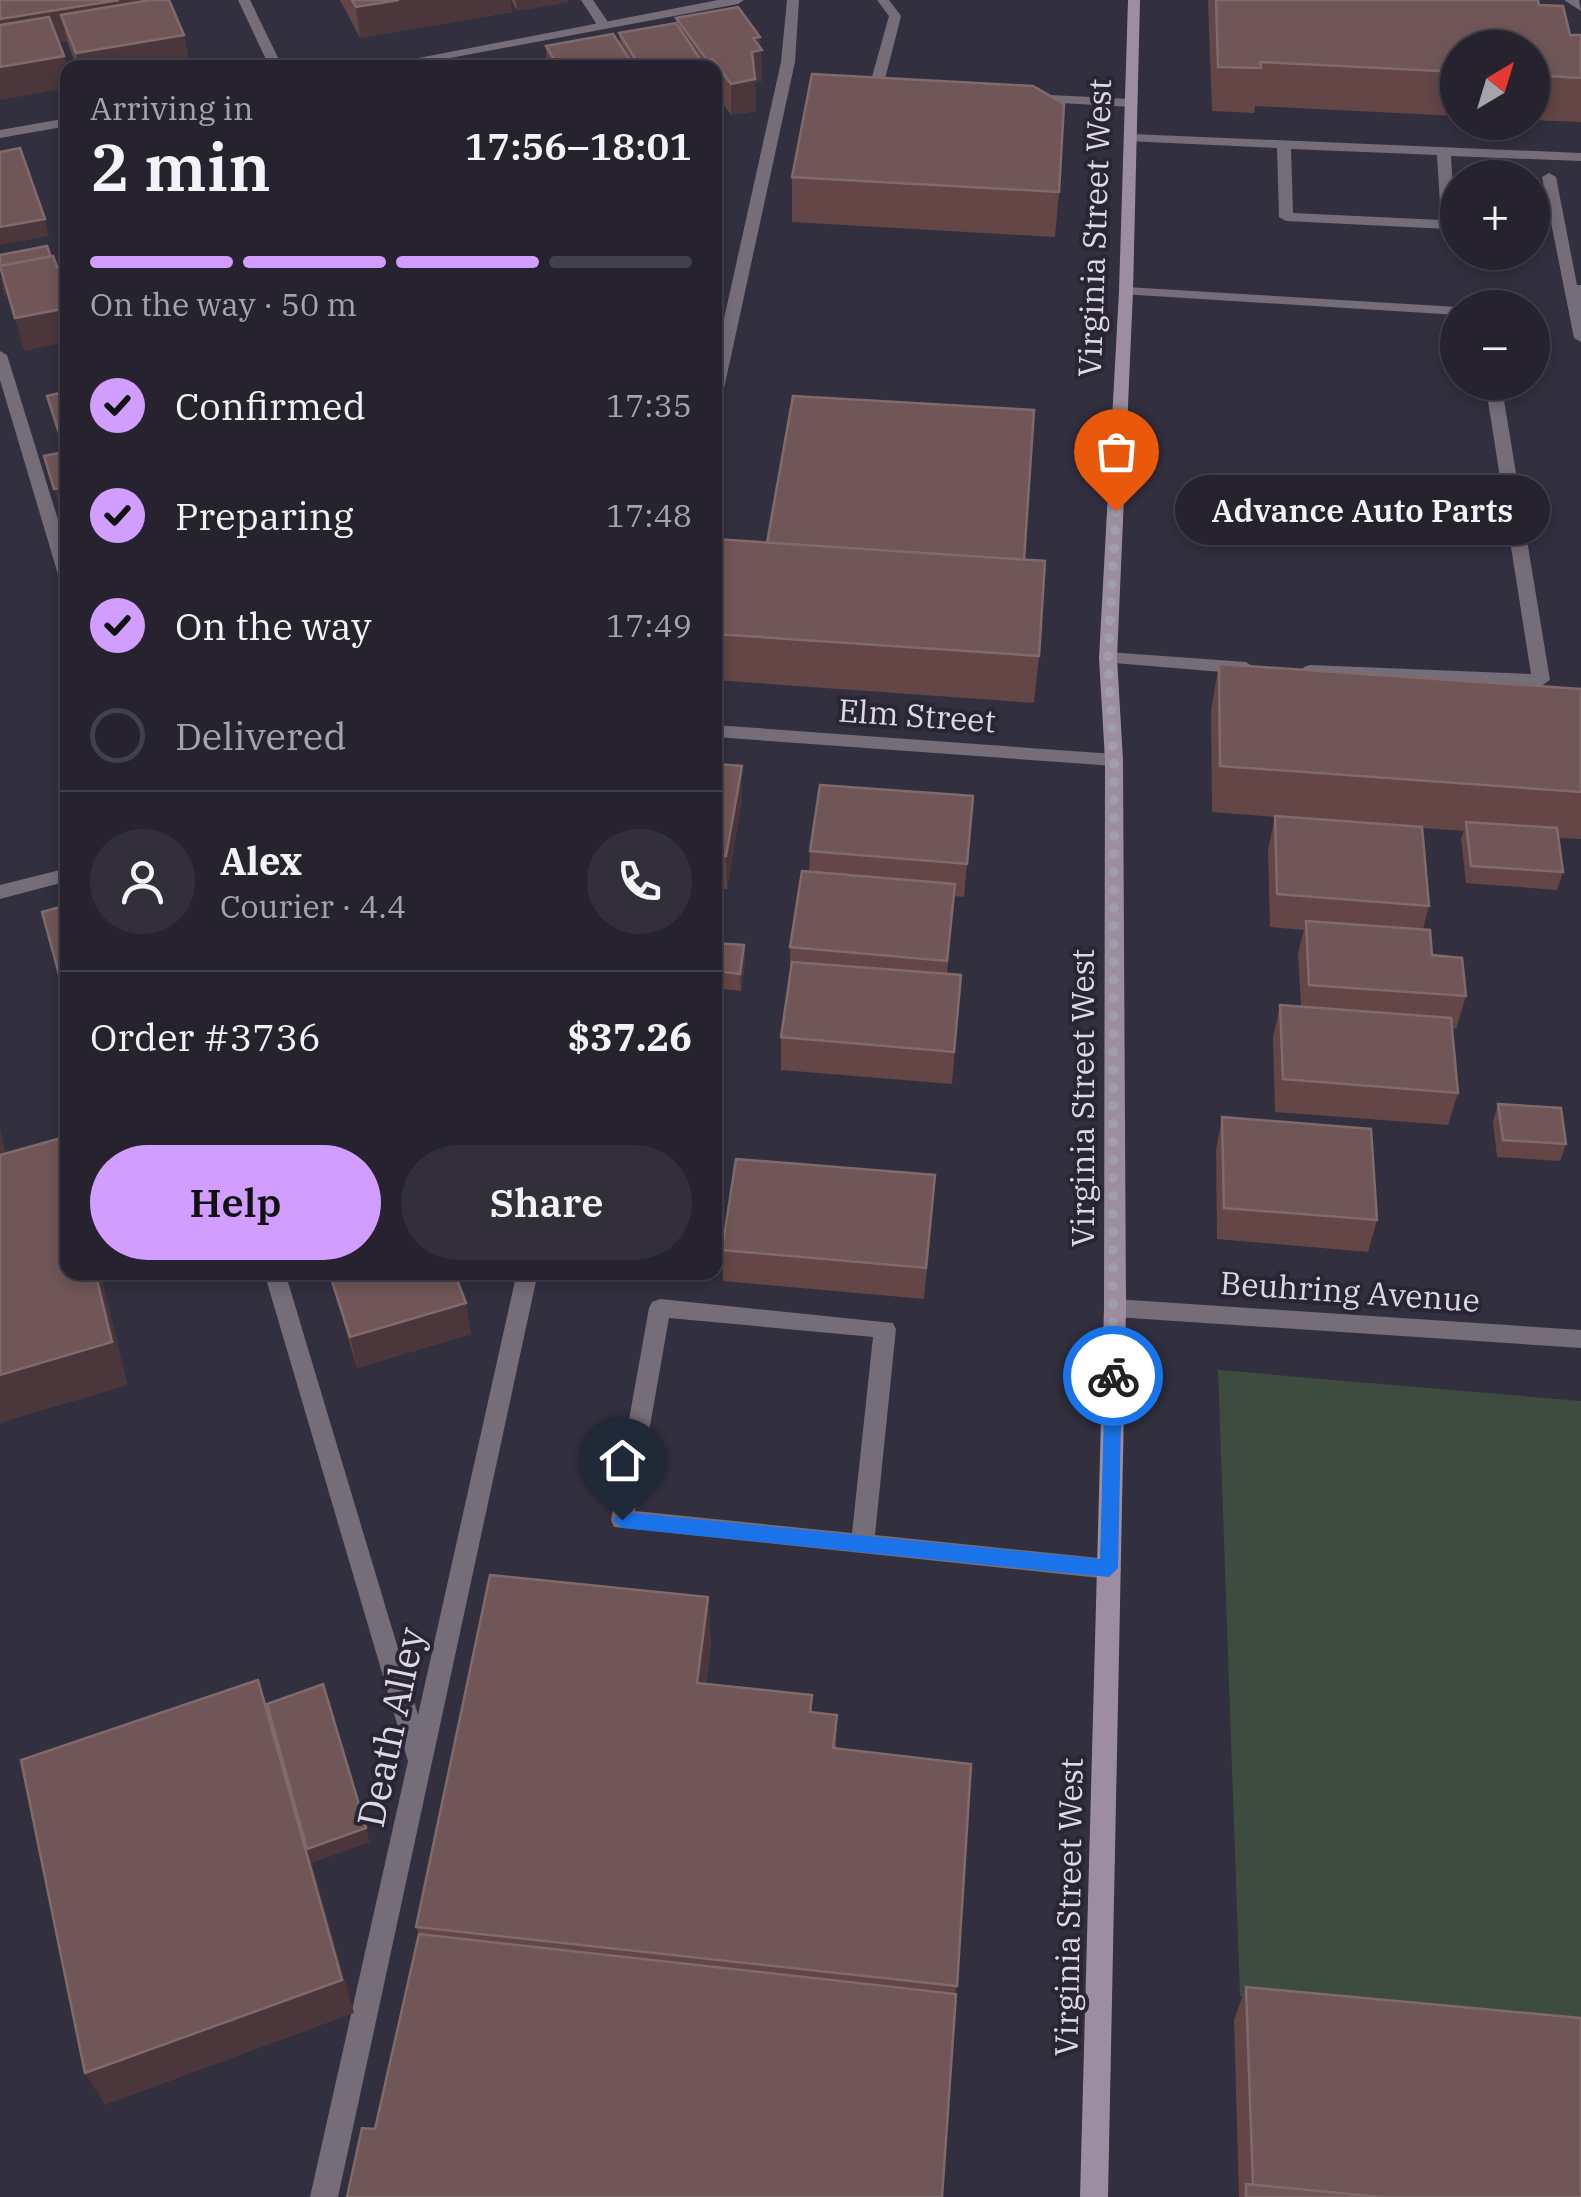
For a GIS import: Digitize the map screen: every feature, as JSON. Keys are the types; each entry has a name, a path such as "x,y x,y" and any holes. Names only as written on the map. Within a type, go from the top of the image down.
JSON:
{"main road":[{"name":"Virginia Street West","path":"1094,2197 1115,1308 1114,760 1108,658 1126,291 1134,0"}],"street":[{"path":"244,0 273,60"},
{"path":"587,0 604,25"},
{"path":"416,60 738,0"},
{"path":"722,361 788,62 794,0"},
{"path":"883,0 895,16 875,91 894,92"},
{"path":"1570,0 1581,7"},
{"path":"1010,97 1132,103"},
{"path":"0,134 60,123"},
{"path":"1132,138 1581,156"},
{"path":"1284,144 1286,216 1448,225 1444,149"},
{"path":"1550,182 1576,289 1581,338"},
{"path":"1126,291 1440,310"},
{"path":"0,354 60,553"},
{"path":"1288,670 1541,680 1496,400"},
{"path":"1108,658 1268,669"},
{"name":"Elm Street","path":"722,732 1114,760"},
{"path":"0,892 60,876"},
{"path":"276,1280 420,1762"},
{"name":"Death Alley","path":"324,2197 526,1280"},
{"path":"862,1544 885,1329 660,1308 622,1520 862,1544 1109,1568"},
{"name":"Beuhring Avenue","path":"1115,1308 1581,1339"}],"green space":[{"path":"1218,1370 1581,1401 1581,2032 1240,1996"}],"building":[{"path":"0,0 119,0 0,19"},
{"path":"169,0 184,35 76,53 61,15"},
{"path":"352,0 399,0 356,7"},
{"path":"1216,0 1538,0 1539,5 1563,6 1570,35 1581,35 1581,78 1550,76 1550,30 1440,30 1440,71 1260,62 1261,68 1218,67"},
{"path":"738,7 760,37 753,38 762,50 752,52 755,79 731,84 722,72 722,60 707,60 676,18"},
{"path":"49,17 64,56 0,67 0,25"},
{"path":"676,23 701,60 636,60 619,33"},
{"path":"613,34 630,60 554,60 546,46"},
{"path":"812,74 1033,86 1064,104 1059,192 792,177"},
{"path":"20,148 45,219 0,227 0,152"},
{"path":"47,246 51,257 0,266 0,255"},
{"path":"53,256 60,266 60,310 15,318 0,266"},
{"path":"60,393 60,433 59,433 47,396"},
{"path":"793,396 1034,410 1024,560 767,543"},
{"path":"60,453 60,488 54,489 44,456"},
{"path":"722,539 1045,561 1039,656 722,634"},
{"path":"1219,664 1581,689 1581,792 1220,766"},
{"path":"722,765 742,766 726,856 722,856"},
{"path":"820,785 973,796 967,864 810,851"},
{"path":"1275,816 1422,827 1429,906 1277,894"},
{"path":"1466,822 1557,828 1563,872 1471,866"},
{"path":"802,871 955,884 947,961 790,947"},
{"path":"60,907 60,978 42,912"},
{"path":"1306,921 1430,930 1432,955 1462,958 1466,996 1309,985"},
{"path":"722,943 744,945 740,974 722,972"},
{"path":"792,962 961,975 954,1052 781,1037"},
{"path":"1280,1005 1451,1018 1458,1093 1283,1079"},
{"path":"1498,1104 1561,1108 1566,1144 1503,1140"},
{"path":"1222,1117 1371,1129 1377,1220 1224,1208"},
{"path":"60,1138 60,1280 97,1280 112,1342 0,1375 0,1155"},
{"path":"736,1159 935,1175 926,1268 722,1250"},
{"path":"332,1280 457,1280 466,1303 350,1337"},
{"path":"490,1575 708,1597 697,1683 812,1695 810,1712 837,1715 833,1748 971,1764 957,1986 416,1927"},
{"path":"258,1680 342,1980 85,2073 21,1760"},
{"path":"323,1684 366,1828 307,1849 267,1704"},
{"path":"419,1934 956,1994 942,2197 347,2197 362,2128 375,2129"},
{"path":"1246,1987 1581,2018 1581,2197 1378,2197 1253,2185"},
{"path":"1246,2184 1379,2197 1246,2197"}],"way so far":[{"path":"1113,1376 1114,760 1108,658 1116,511"}],"place":[{"name":"Advance Auto Parts","path":"1116,511"}],"route":[{"path":"622,1520 1109,1568 1113,1376"}]}
